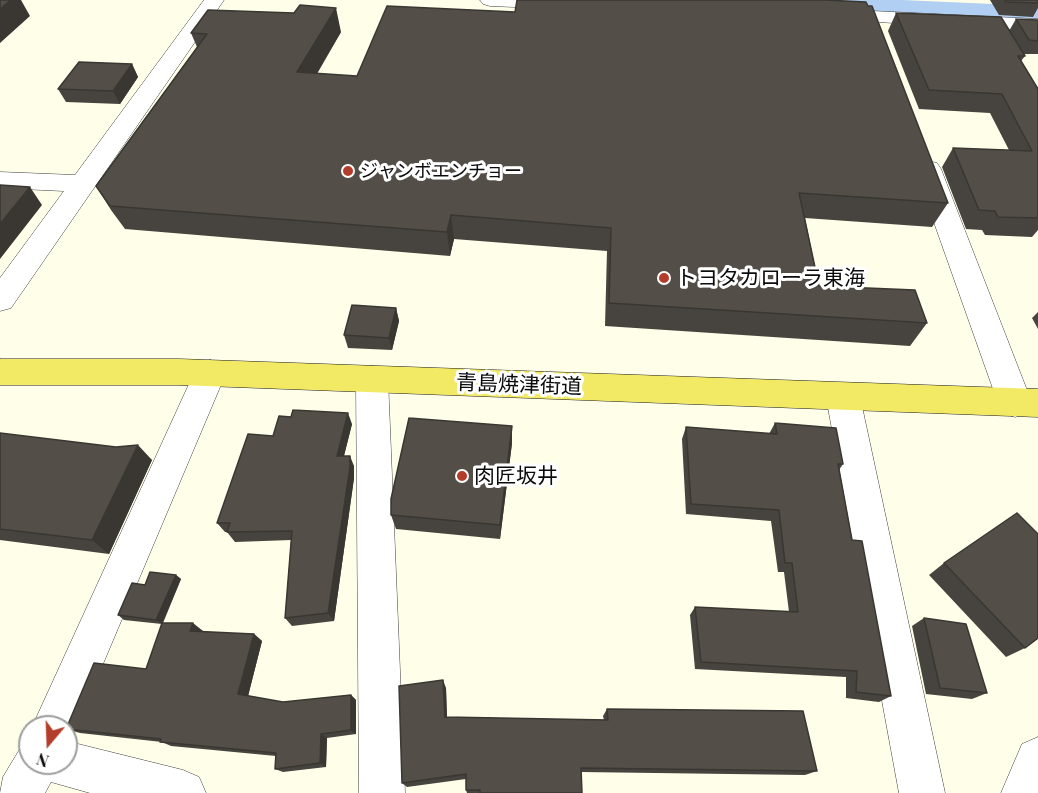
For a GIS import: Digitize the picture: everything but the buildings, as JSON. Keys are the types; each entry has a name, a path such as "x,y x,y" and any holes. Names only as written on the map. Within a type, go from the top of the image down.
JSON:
{"main road":[{"name":"青島焼津街道","path":"0,372 210,373 1027,403"}],"street":[{"path":"0,300 214,0"},
{"path":"490,0 585,4"},
{"path":"811,15 1038,25"},
{"path":"920,149 1027,403"},
{"path":"0,180 83,184"},
{"path":"59,715 210,373"},
{"path":"372,380 382,793"},
{"path":"843,397 922,793"},
{"path":"1024,793 1038,760"},
{"path":"78,767 183,793"},
{"path":"19,793 30,775"}],"waterway":[{"path":"651,0 1038,16"}],"place":[{"name":"ジャンボエンチョー","path":"348,171"},
{"name":"トヨタカローラ東海","path":"664,278"},
{"name":"肉匠坂井","path":"462,476"}]}
